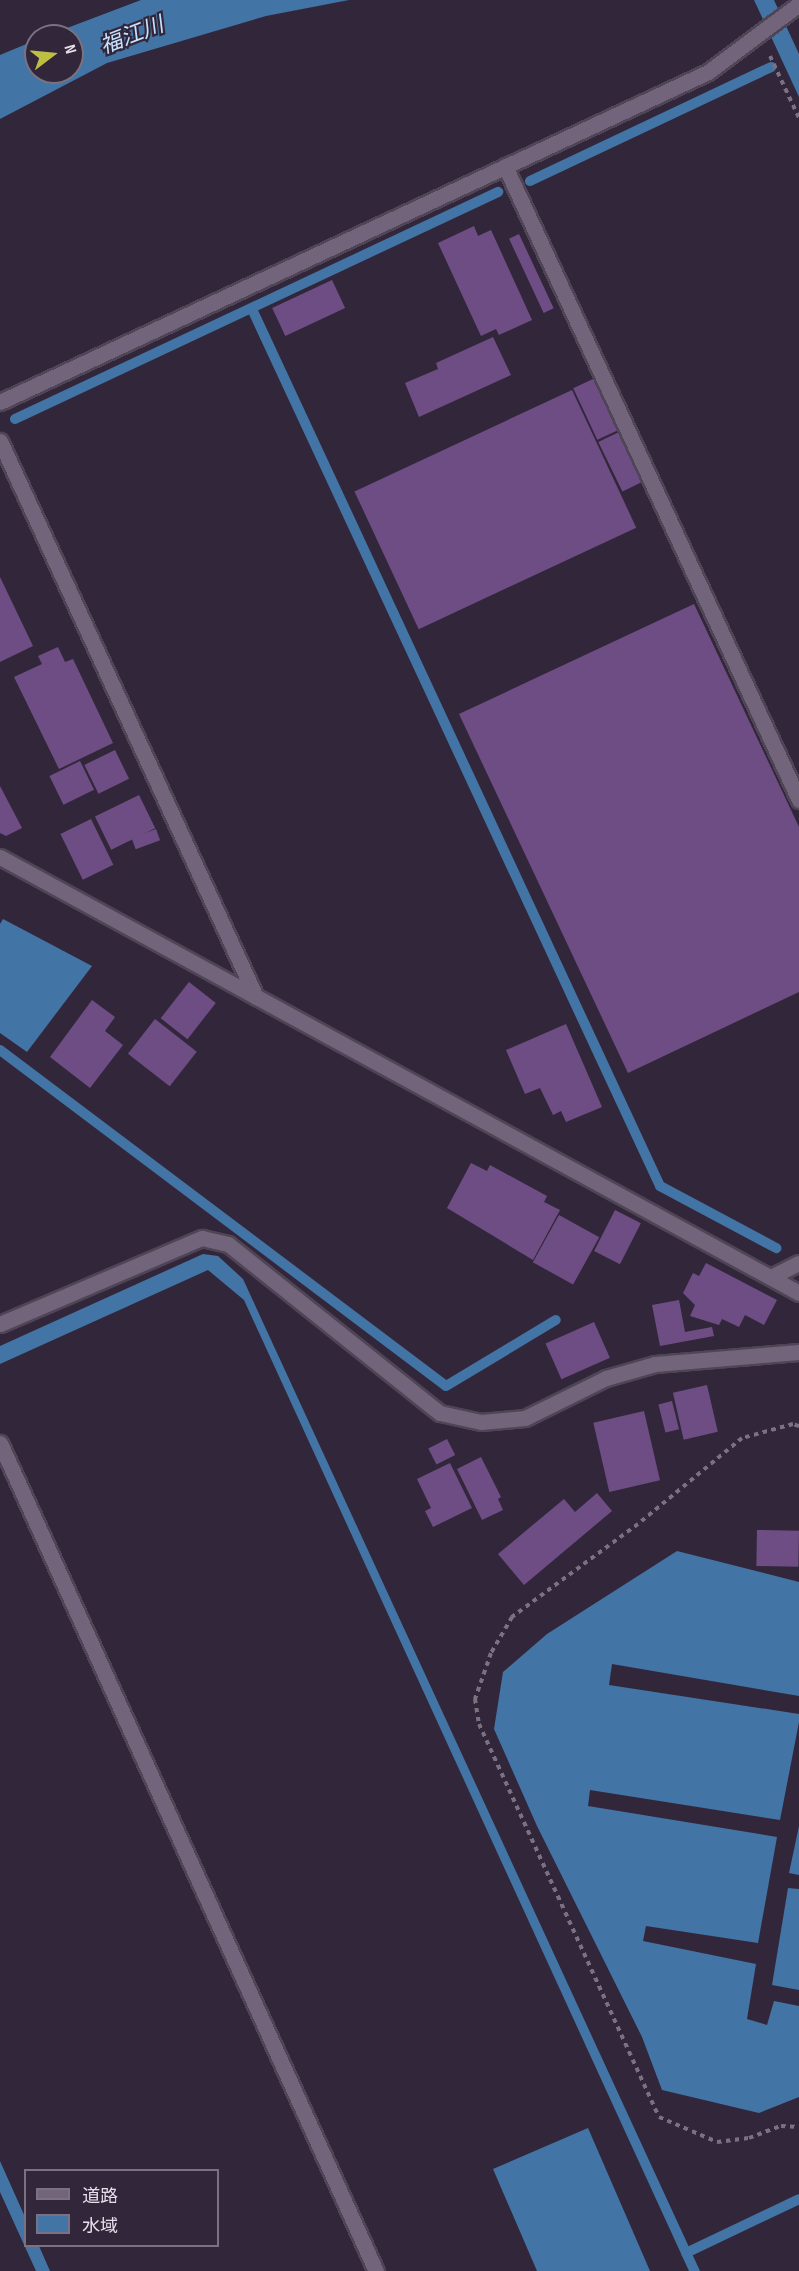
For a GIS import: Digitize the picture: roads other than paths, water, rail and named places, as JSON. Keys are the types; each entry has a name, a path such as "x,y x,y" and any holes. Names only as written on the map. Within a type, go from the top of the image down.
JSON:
{"street":[{"path":"0,402 708,72 760,36 795,8"},
{"path":"505,166 799,800"},
{"path":"0,441 256,997"},
{"path":"0,857 799,1293"},
{"path":"0,1324 202,1238 228,1244 440,1413 481,1422 525,1418 606,1378 655,1364 799,1352"},
{"path":"771,1277 799,1263"},
{"path":"0,1443 376,2271"}],"water":[{"name":"福江川","path":"141,0 349,0 266,16 107,63 84,75 84,24 78,24"},
{"path":"754,0 774,0 799,54 799,97"},
{"path":"24,45 24,84 67,84 0,119 0,55"},
{"path":"3,919 92,966 27,1052 0,1033 0,924"},
{"path":"203,1254 218,1256 243,1279 700,2271 689,2271 244,1300 208,1270 0,1364 0,1346"},
{"path":"677,1551 799,1582 799,2097 759,2113 662,2090 642,2037 537,1826 494,1729 503,1672 547,1634"},
{"path":"588,2128 650,2271 537,2271 493,2169"},
{"path":"0,2161 24,2215 24,2245 0,2192"},
{"path":"25,2247 39,2247 50,2271 36,2271"}],"waterway":[{"path":"530,181 771,67"},
{"path":"15,419 498,192"},
{"path":"252,309 660,1186 776,1248"},
{"path":"0,1050 446,1386 556,1320"},
{"path":"686,2253 799,2199"}]}
